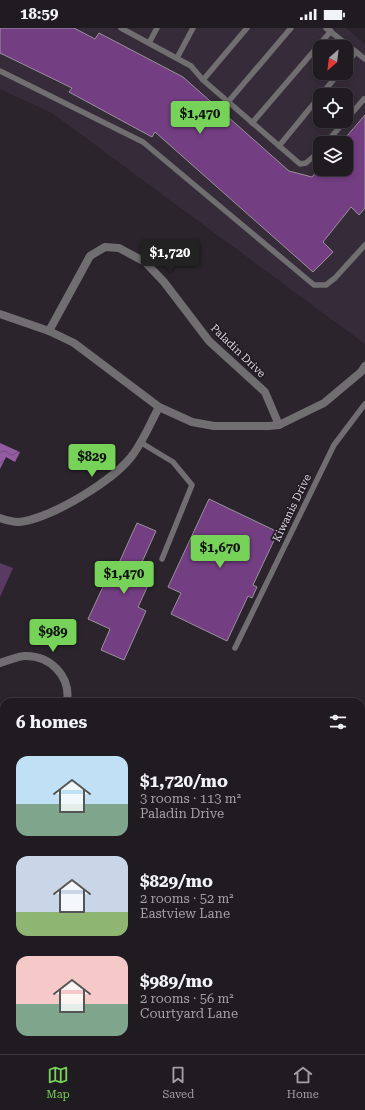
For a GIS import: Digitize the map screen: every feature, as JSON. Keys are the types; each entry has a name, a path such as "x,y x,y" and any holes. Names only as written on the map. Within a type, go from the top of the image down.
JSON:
{"street":[{"name":"Paladin Drive","path":"49,331 90,256 105,247 119,248 145,262 164,282 209,341 265,392 279,425"},
{"path":"0,314 49,331 74,343 159,407 192,422 214,426 279,425 324,404 364,371"},
{"path":"0,518 17,522 36,518 94,489 122,467 134,453 159,407"},
{"path":"0,663 24,656 48,661 56,667 63,676 67,686 67,698"}],"lane":[{"path":"121,28 190,66 203,80 300,164 306,163 313,157"},
{"path":"149,43 157,28"},
{"path":"177,58 194,28"},
{"path":"203,80 247,28"},
{"path":"228,102 291,28"},
{"path":"252,123 329,30 365,59"},
{"path":"353,56 356,52"},
{"path":"0,71 143,142 314,285 326,285 365,245"},
{"path":"326,88 333,80"},
{"path":"353,112 365,99"},
{"path":"279,146 313,104"},
{"path":"332,136 338,128"},
{"name":"Kiwanis Drive","path":"235,648 334,445 365,404"},
{"path":"140,442 173,462 192,485 162,559"}],"shaded area":[{"path":"0,28 346,28 365,44 365,344 52,113 0,89"},
{"path":"0,563 13,568 0,597"}],"water":[{"path":"0,443 20,452 15,462 6,457 0,469"}],"building":[{"path":"0,28 74,28 95,39 99,33 183,77 289,171 312,177 353,176 353,136 347,136 365,115 365,208 359,215 351,207 323,242 333,252 313,272 155,132 152,137 69,92 72,88 0,53"},
{"path":"209,499 278,532 253,585 257,587 252,598 248,596 227,641 171,614 181,593 168,587"},
{"path":"137,523 156,531 138,571 152,577 138,607 146,611 124,660 101,650 110,629 88,619 115,561 119,563"}]}
